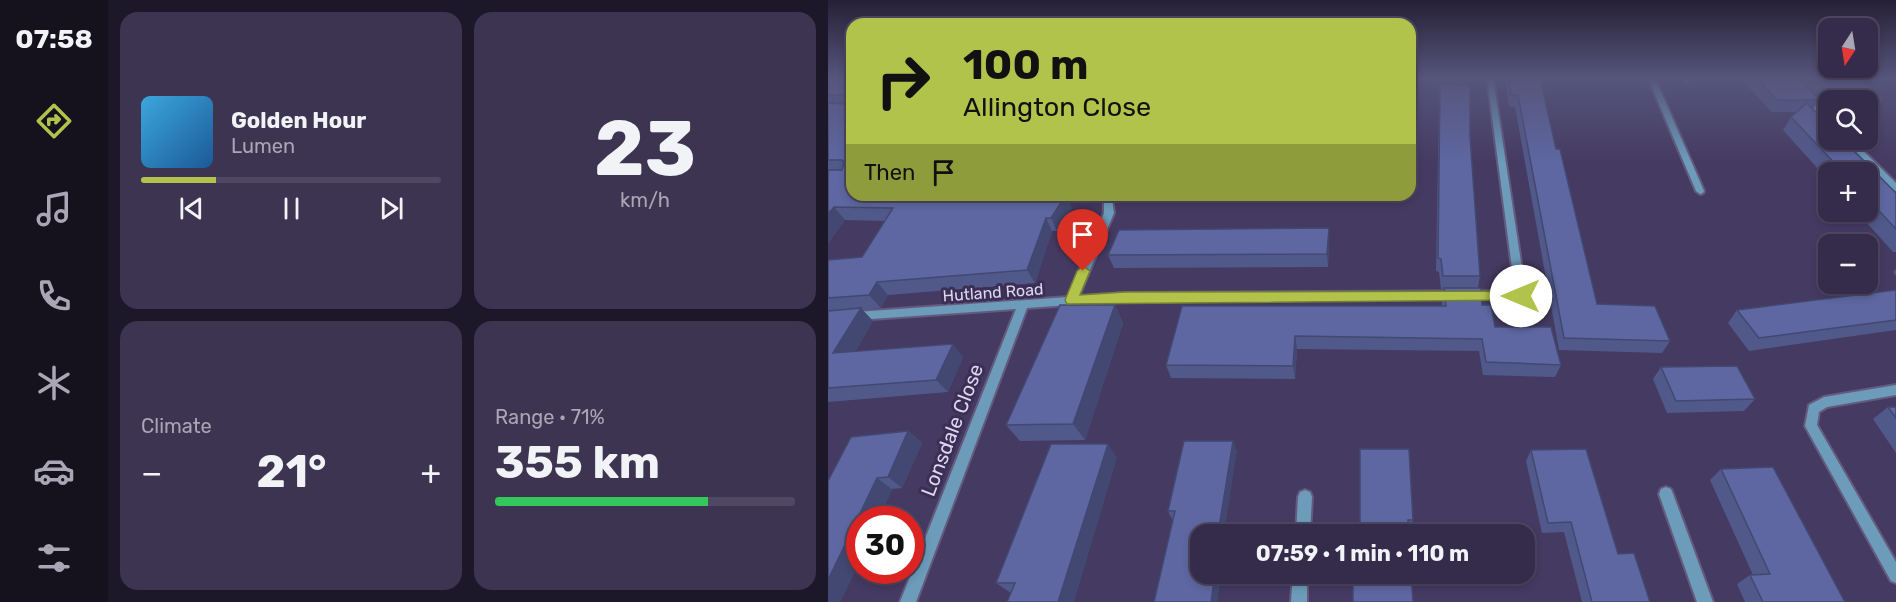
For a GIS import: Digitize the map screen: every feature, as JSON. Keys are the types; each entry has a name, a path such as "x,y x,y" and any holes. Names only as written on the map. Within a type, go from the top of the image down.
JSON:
{"street":[{"name":"Hutland Road","path":"828,318 1125,297 1521,296 1494,106"},
{"path":"1663,106 1700,190"},
{"path":"1858,150 1896,188"},
{"path":"1071,300 1109,213 1110,205 1108,201"},
{"name":"Lonsdale Close","path":"908,602 1022,306"},
{"path":"1896,390 1824,402 1813,409 1811,418 1811,426 1896,576"},
{"path":"1666,495 1705,602"},
{"path":"1304,524 1305,497"},
{"path":"1299,602 1300,584"}],"building":[{"path":"828,106 846,106 846,201 1062,201 1051,218 1046,218 1027,270 877,282 869,295 828,298 828,260 862,257 893,208 834,207 828,214 828,170 842,170 844,162 828,160"},
{"path":"1440,106 1470,106 1480,276 1443,276 1441,259 1438,258"},
{"path":"1520,106 1546,106 1556,149 1560,149 1597,304 1655,306 1670,341 1564,338"},
{"path":"1803,106 1810,106 1818,115 1818,146 1791,117"},
{"path":"1822,150 1853,150 1865,162 1834,162"},
{"path":"1878,175 1896,193 1896,229 1878,210"},
{"path":"1329,228 1327,254 1108,255 1119,230"},
{"path":"1444,288 1481,288 1482,305 1491,305 1495,327 1551,327 1561,365 1486,362 1482,339 1295,336 1293,366 1166,365 1182,306 1446,306"},
{"path":"1896,290 1896,320 1759,338 1737,310 1878,294"},
{"path":"1060,305 1115,305 1073,424 1006,425"},
{"path":"861,308 833,353 953,344 936,380 828,388 828,311"},
{"path":"1737,366 1755,399 1676,401 1661,367"},
{"path":"1888,407 1896,407 1896,418"},
{"path":"908,431 888,477 877,478 864,506 846,506 846,543 828,580 828,481 851,437"},
{"path":"1184,441 1233,441 1220,524 1190,524 1190,584 1213,584 1211,602 1154,602 1175,511 1168,511"},
{"path":"1051,444 1108,444 1058,602 1007,602 1015,583 996,583"},
{"path":"1360,449 1409,449 1413,520 1408,520 1408,524 1360,524"},
{"path":"1586,449 1618,554 1634,553 1650,602 1592,602 1571,522 1548,523 1531,450"},
{"path":"1773,467 1845,602 1763,602 1750,575 1770,574 1721,469"},
{"path":"1353,584 1412,584 1413,602 1353,602"}],"route":[{"path":"1083,271 1071,300 1125,297 1521,296"}]}
